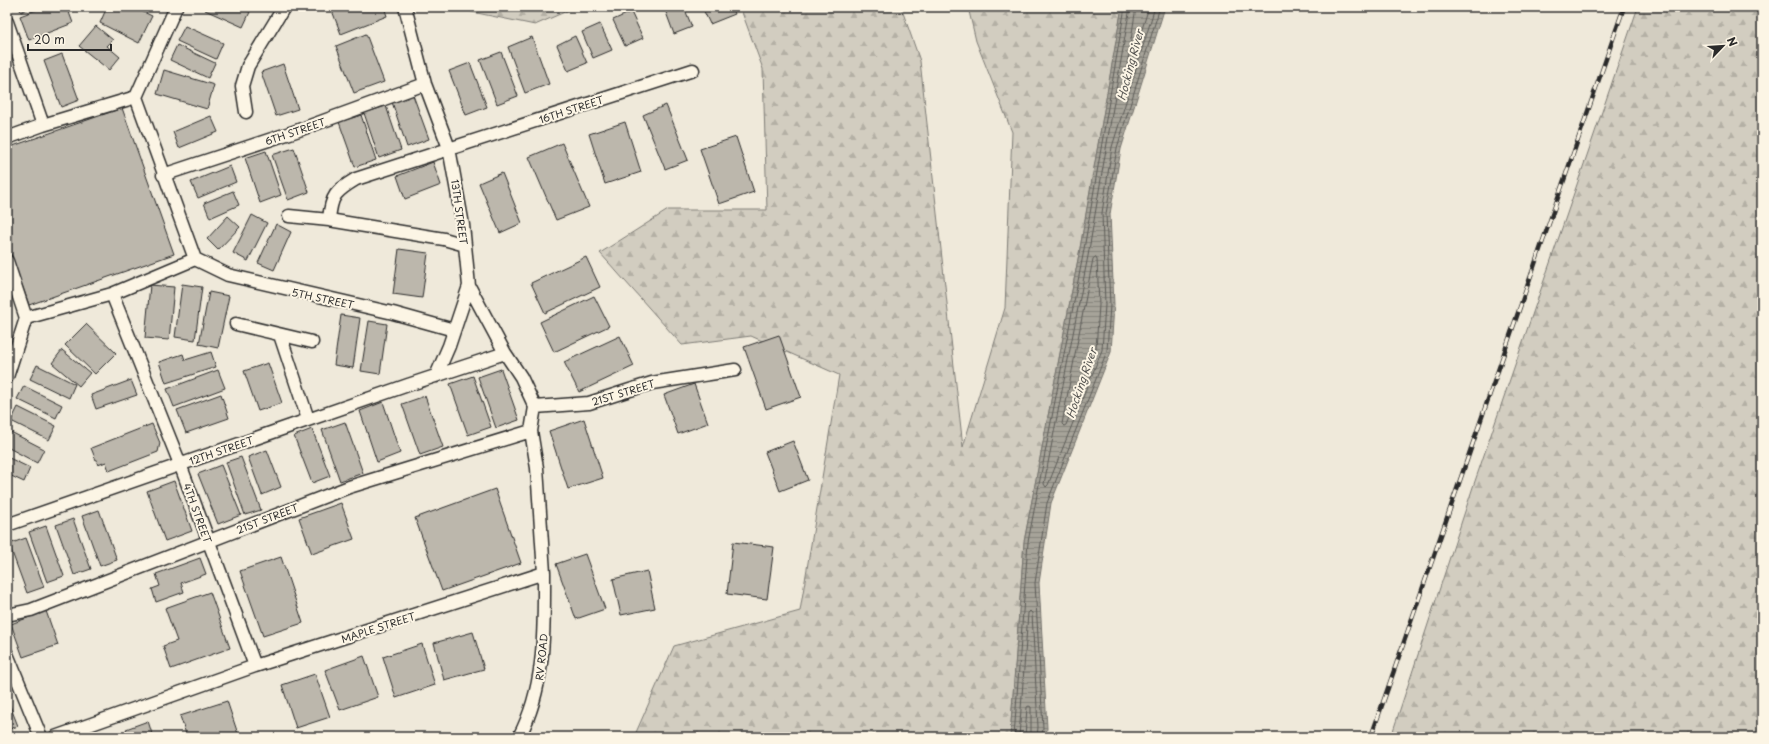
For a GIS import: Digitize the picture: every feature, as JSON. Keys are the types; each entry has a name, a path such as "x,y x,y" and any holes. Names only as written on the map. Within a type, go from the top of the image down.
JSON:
{"lane":[{"path":"26,318 112,294 195,260 136,97 176,7"},
{"path":"246,112 242,86 248,66 284,7"},
{"name":"13TH STREET","path":"405,7 425,84 449,148 464,225 469,286 505,353 521,377 535,407"},
{"path":"7,22 43,125"},
{"name":"16TH STREET","path":"329,220 330,203 340,188 356,179 693,70"},
{"name":"6TH STREET","path":"163,175 296,131 425,84"},
{"path":"7,138 43,125 136,97"},
{"path":"288,216 329,220 444,239 465,245"},
{"name":"5TH STREET","path":"195,260 228,275 393,313 454,330"},
{"path":"7,261 26,318 7,377"},
{"path":"436,376 469,286"},
{"name":"4TH STREET","path":"112,294 180,464 255,666"},
{"path":"236,324 312,342"},
{"path":"280,335 308,419"},
{"name":"12TH STREET","path":"7,525 308,419 505,353"},
{"name":"21ST STREET","path":"535,407 589,403 652,382 735,370"},
{"path":"535,407 531,431 537,468 544,573"},
{"name":"21ST STREET","path":"7,615 31,610 349,487 531,431"},
{"name":"MAPLE STREET","path":"55,737 255,666 544,573"},
{"name":"RV ROAD","path":"519,737 531,710 538,686 543,659 544,573"},
{"path":"7,654 41,737"}],"green space":[{"path":"448,7 576,7 535,25"},
{"path":"740,7 901,7 920,61 963,447 1005,308 1012,132 976,41 968,7 1122,7 1079,254 1024,542 1010,737 634,737 674,646 800,611 839,375 751,336 682,345 600,253 668,210 767,210 763,69"},
{"path":"1638,7 1762,7 1762,737 1391,737 1473,487"}],"water":[{"name":"Hocking River","path":"1122,7 1165,7 1121,149 1110,214 1114,305 1111,352 1051,503 1039,583 1047,728 1046,737 1010,737 1024,542 1079,254"}],"building":[{"path":"19,7 32,7 21,12"},
{"path":"44,7 67,7 73,23 29,40 20,16"},
{"path":"107,7 133,7 152,16 139,43 100,23"},
{"path":"206,7 240,7 250,12 243,27 205,10"},
{"path":"384,7 387,16 341,34 331,8"},
{"path":"664,7 684,7 692,27 674,34"},
{"path":"702,7 732,7 735,14 710,24"},
{"path":"631,12 643,38 625,46 613,20"},
{"path":"600,24 612,50 593,58 582,32"},
{"path":"96,26 113,40 107,46 120,57 109,70 79,46"},
{"path":"185,26 223,43 216,59 177,41"},
{"path":"366,34 384,82 354,93 336,46"},
{"path":"575,36 587,63 568,71 557,45"},
{"path":"532,37 549,84 525,93 508,47"},
{"path":"177,45 215,63 208,78 170,60"},
{"path":"501,52 518,96 497,104 480,60"},
{"path":"62,54 79,100 61,107 44,61"},
{"path":"470,63 487,107 466,115 449,71"},
{"path":"283,64 298,109 276,116 261,72"},
{"path":"164,70 214,85 207,109 157,94"},
{"path":"413,95 429,139 407,147 392,102"},
{"path":"666,105 688,160 665,169 643,115"},
{"path":"386,106 401,150 379,158 364,113"},
{"path":"122,108 174,254 29,305 7,242 7,148"},
{"path":"361,115 376,160 355,167 339,122"},
{"path":"211,116 218,132 179,148 173,132"},
{"path":"625,122 641,172 605,184 589,134"},
{"path":"736,137 754,192 719,204 700,149"},
{"path":"562,143 589,207 556,220 529,157"},
{"path":"294,148 309,192 288,200 272,155"},
{"path":"266,151 281,195 260,203 245,158"},
{"path":"433,162 441,185 405,199 397,176"},
{"path":"230,166 236,182 198,198 191,182"},
{"path":"502,173 522,223 500,233 479,183"},
{"path":"233,191 239,205 210,218 204,203"},
{"path":"252,215 267,223 248,261 233,253"},
{"path":"228,216 240,227 218,250 207,239"},
{"path":"276,224 291,232 274,270 258,263"},
{"path":"399,249 428,253 422,298 393,294"},
{"path":"586,257 600,287 545,313 531,283"},
{"path":"182,284 202,287 195,340 175,337"},
{"path":"150,285 174,287 169,340 145,338"},
{"path":"209,292 229,296 218,348 199,344"},
{"path":"594,296 609,326 554,352 540,322"},
{"path":"341,315 360,318 353,368 334,365"},
{"path":"369,321 387,324 380,374 361,371"},
{"path":"86,324 116,353 95,374 65,345"},
{"path":"779,335 801,397 766,409 744,347"},
{"path":"620,336 634,366 579,392 564,362"},
{"path":"62,350 90,373 79,386 52,363"},
{"path":"211,352 216,367 166,383 159,362 183,354 185,360"},
{"path":"268,363 282,403 258,411 244,371"},
{"path":"37,365 75,384 69,398 30,379"},
{"path":"501,369 519,420 496,428 478,377"},
{"path":"218,370 225,388 174,407 167,389"},
{"path":"473,376 491,427 468,435 450,384"},
{"path":"131,380 137,395 96,409 91,395"},
{"path":"694,384 708,423 678,434 664,395"},
{"path":"24,386 62,405 56,418 17,399"},
{"path":"221,394 229,418 186,433 177,410"},
{"path":"425,396 443,447 420,455 402,404"},
{"path":"383,402 400,453 377,462 360,411"},
{"path":"18,407 56,426 49,440 11,421"},
{"path":"584,419 603,478 568,489 549,431"},
{"path":"345,422 363,473 340,481 322,430"},
{"path":"152,424 160,443 158,452 109,471 106,462 98,465 91,448"},
{"path":"312,429 330,476 312,483 294,436"},
{"path":"7,430 44,449 37,463 7,447"},
{"path":"793,441 808,480 780,491 765,452"},
{"path":"267,450 281,487 262,495 248,457"},
{"path":"7,457 30,468 24,482 7,474"},
{"path":"241,457 261,510 245,515 226,462"},
{"path":"221,465 241,515 218,524 198,474"},
{"path":"174,481 192,531 165,541 147,491"},
{"path":"495,489 521,563 442,591 415,518"},
{"path":"341,503 354,539 312,554 299,518"},
{"path":"99,510 117,560 100,566 82,516"},
{"path":"73,519 91,569 74,575 56,525"},
{"path":"46,526 64,576 47,582 29,532"},
{"path":"26,538 44,587 27,593 9,544"},
{"path":"733,542 774,547 767,599 727,594"},
{"path":"585,554 605,609 576,619 556,564"},
{"path":"281,557 303,623 263,636 240,571"},
{"path":"200,558 206,574 181,583 184,592 156,602 152,589 160,586 156,574"},
{"path":"647,571 655,608 621,615 613,579"},
{"path":"210,592 230,648 171,669 163,646 177,641 165,608"},
{"path":"46,611 58,645 23,657 11,624"},
{"path":"473,632 484,669 444,680 434,643"},
{"path":"422,644 435,685 396,698 383,657"},
{"path":"364,656 378,697 340,710 325,670"},
{"path":"315,674 330,717 296,728 282,685"},
{"path":"7,698 18,726 7,730"},
{"path":"227,701 239,737 187,737 180,716"},
{"path":"148,721 153,737 129,737 126,729"}],"railway":[{"path":"1371,737 1624,7"}]}
